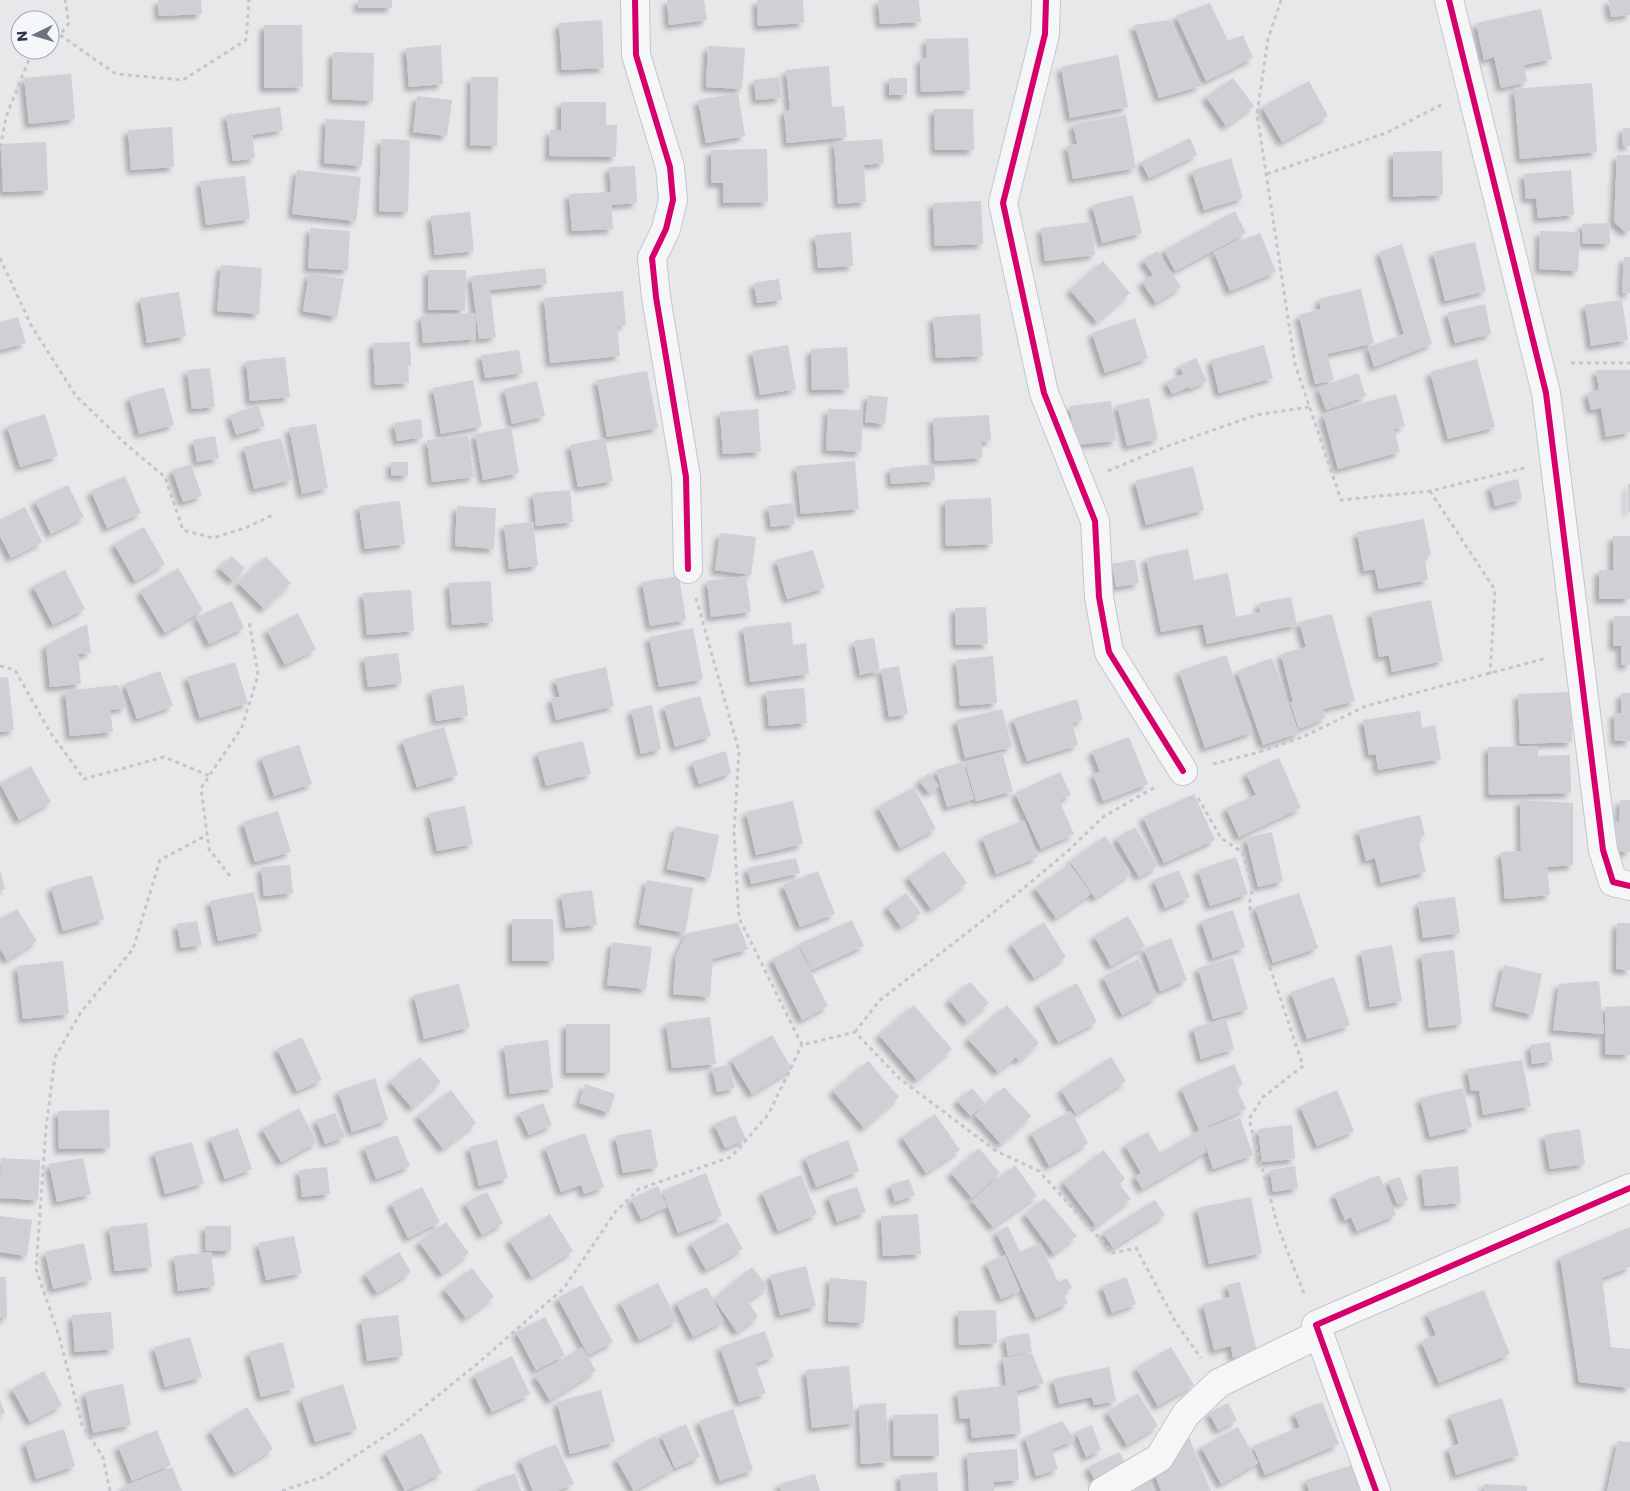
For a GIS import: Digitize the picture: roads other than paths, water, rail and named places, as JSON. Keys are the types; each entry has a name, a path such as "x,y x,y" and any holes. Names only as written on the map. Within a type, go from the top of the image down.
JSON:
{"street":[{"path":"635,0 636,55 670,167 673,200 666,229 652,258 656,297 686,477 688,569"},
{"path":"1046,0 1045,34 1003,203 1044,393 1095,521 1099,597 1110,652 1183,771"},
{"path":"1448,0 1546,393 1603,850 1613,882 1630,886"},
{"path":"1103,1491 1159,1458 1186,1414 1219,1383 1318,1330 1630,1188"},
{"path":"1318,1330 1376,1491"}]}
